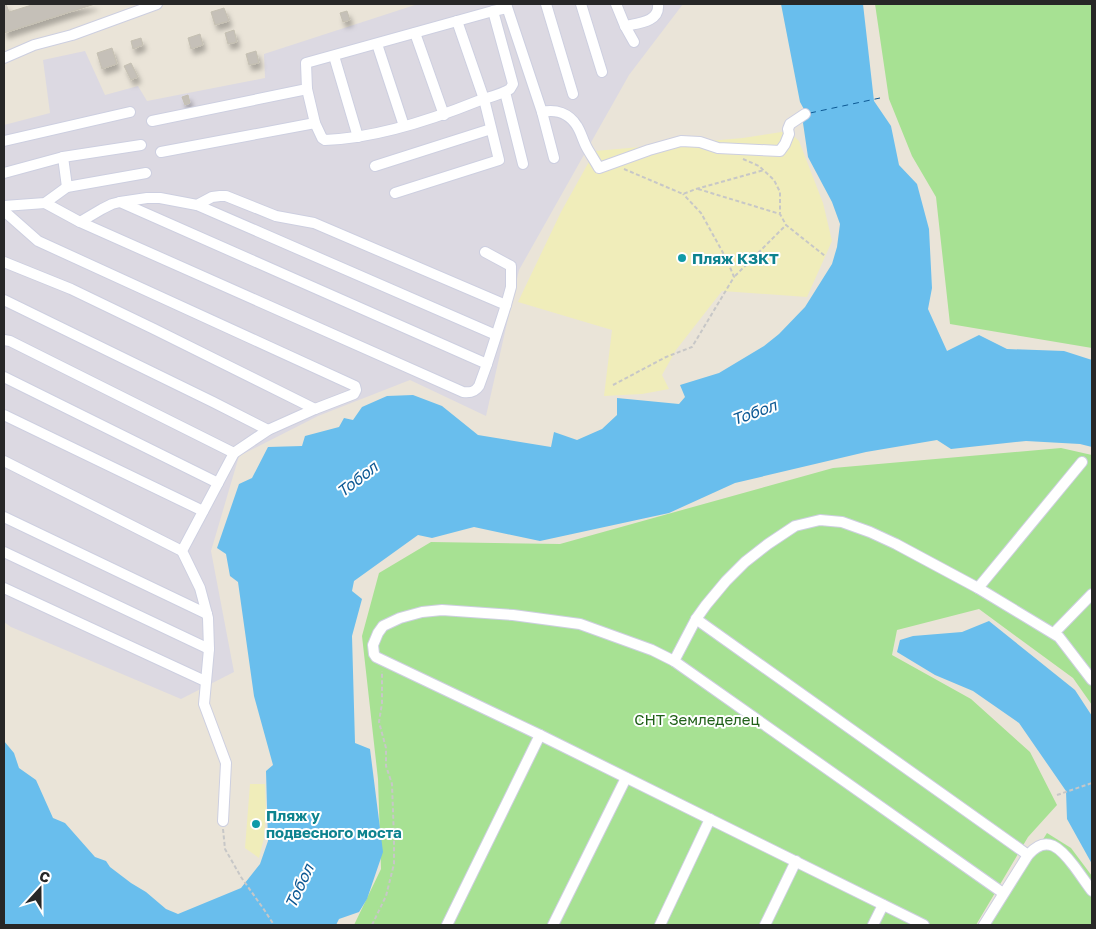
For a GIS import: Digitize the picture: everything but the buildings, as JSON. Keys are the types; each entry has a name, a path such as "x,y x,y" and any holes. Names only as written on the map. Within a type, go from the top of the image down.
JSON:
{"street":[{"path":"4,58 157,4"},
{"path":"546,4 574,94"},
{"path":"581,4 602,72"},
{"path":"616,4 634,42"},
{"path":"625,26 644,22 655,17 659,9 658,4"},
{"path":"493,11 513,84 510,89 444,115 358,137 325,140 322,138 316,124 307,89 306,63 507,6 542,112 554,158"},
{"path":"395,193 499,160 484,99 457,21"},
{"path":"415,33 444,115"},
{"path":"377,44 404,126"},
{"path":"334,56 358,137"},
{"path":"152,121 307,89"},
{"path":"504,92 523,164"},
{"path":"542,112 552,110 566,115 576,125 586,147 599,168 681,141 700,142 718,148 780,152 785,144 790,124 805,114"},
{"path":"4,141 130,112"},
{"path":"161,152 316,124"},
{"path":"375,166 491,129"},
{"path":"4,173 63,157 141,145"},
{"path":"63,157 67,188"},
{"path":"4,206 45,203 67,188 146,173"},
{"path":"197,205 212,197 226,196 276,216 314,223 506,305"},
{"path":"80,222 107,206 147,198 160,198 197,205 496,335"},
{"path":"120,202 487,364"},
{"path":"45,203 80,222 468,393 477,389 487,364 511,287 511,266 485,252"},
{"path":"4,211 38,241 355,386 354,394 268,430 234,453 182,551"},
{"path":"4,262 71,289 315,409"},
{"path":"4,300 268,430"},
{"path":"4,340 10,341 234,453"},
{"path":"4,377 218,483"},
{"path":"4,415 204,511"},
{"path":"4,462 182,551 200,588 206,614 209,649 204,704 226,763 223,821"},
{"path":"978,588 1082,462"},
{"path":"4,517 206,614"},
{"path":"674,661 696,619 726,581 744,562 794,526 820,520 842,522 870,532 978,588 1059,637 1092,680"},
{"path":"4,552 209,649"},
{"path":"4,588 205,681"},
{"path":"1054,633 1092,594"},
{"path":"924,925 540,735 376,657 373,651 375,640 383,626 400,618 422,612 442,610 513,615 580,624 652,650 674,661 1003,893"},
{"path":"696,619 1028,855"},
{"path":"446,925 540,735"},
{"path":"553,925 626,778"},
{"path":"660,925 710,819"},
{"path":"984,925 1028,855 1035,847 1043,844 1053,845 1064,852 1092,891"},
{"path":"765,925 796,861"},
{"path":"873,925 883,905"}],"path":[{"path":"743,159 759,166 774,180 780,192 780,214 786,225 826,256"},
{"path":"613,164 683,194 701,213 727,260 734,277"},
{"path":"683,194 764,170"},
{"path":"696,189 780,214"},
{"path":"613,385 666,357 692,346 734,277 786,225"},
{"path":"372,925 386,896 394,864 392,784 386,766 386,748 378,722 382,704 382,659"},
{"path":"1057,796 1092,783"},
{"path":"223,821 225,849 241,877 274,925"}],"shaded area":[{"path":"418,4 683,4 629,75 519,270 486,416 410,380 318,416 239,456 211,551 234,672 181,699 11,627 4,622 4,125 50,113 43,60 85,51 105,95 138,86 147,101 265,78 264,54"}],"green space":[{"path":"875,4 1092,4 1092,348 950,324 936,197 912,156 889,99"},
{"name":"СНТ Земледелец","path":"1061,448 1092,455 1092,705 1073,678 979,609 897,630 892,655 971,699 1030,752 1057,805 1028,837 976,925 354,925 381,869 378,779 362,636 379,573 431,542 560,544 833,468"},
{"path":"1047,833 1071,848 1092,876 1092,925 990,925"}],"sand":[{"name":"Пляж КЗКТ","path":"788,131 799,141 823,203 832,241 807,297 722,291 676,350 662,375 669,389 642,394 604,396 612,330 518,302 561,212 595,151 743,138"},
{"name":"Пляж у подвесного моста","path":"250,784 265,784 264,838 259,858 245,848"}],"water":[{"name":"Тобол","path":"781,4 863,4 874,101 891,126 899,165 917,184 929,229 932,288 928,309 947,351 979,335 1007,349 1064,351 1092,360 1092,447 1080,444 1026,441 951,449 937,440 866,452 735,483 669,513 540,541 474,527 432,538 418,535 354,581 352,591 362,599 352,636 355,743 370,749 383,852 367,899 359,912 339,919 336,925 4,925 4,741 14,753 19,768 36,780 53,818 65,823 95,857 106,861 110,867 146,892 166,909 178,914 241,888 260,864 268,841 266,771 273,765 254,696 238,582 230,576 226,554 217,548 239,484 252,478 268,447 302,446 305,436 339,427 344,418 353,420 362,407 387,396 413,395 442,406 478,435 551,447 554,432 577,440 602,429 617,415 617,398 679,404 685,397 680,385 719,373 764,346 779,334 805,307 832,264 837,247 840,224 832,202 808,157 803,123 806,113 800,102"},
{"path":"989,621 1075,690 1092,716 1092,864 1067,819 1066,791 1019,723 973,691 935,675 897,652 900,640 913,636 962,632"}],"ferry route":[{"path":"810,113 880,98"}],"place":[{"name":"Пляж КЗКТ","path":"682,258"},
{"name":"Пляж у подвесного моста","path":"256,824"}]}
